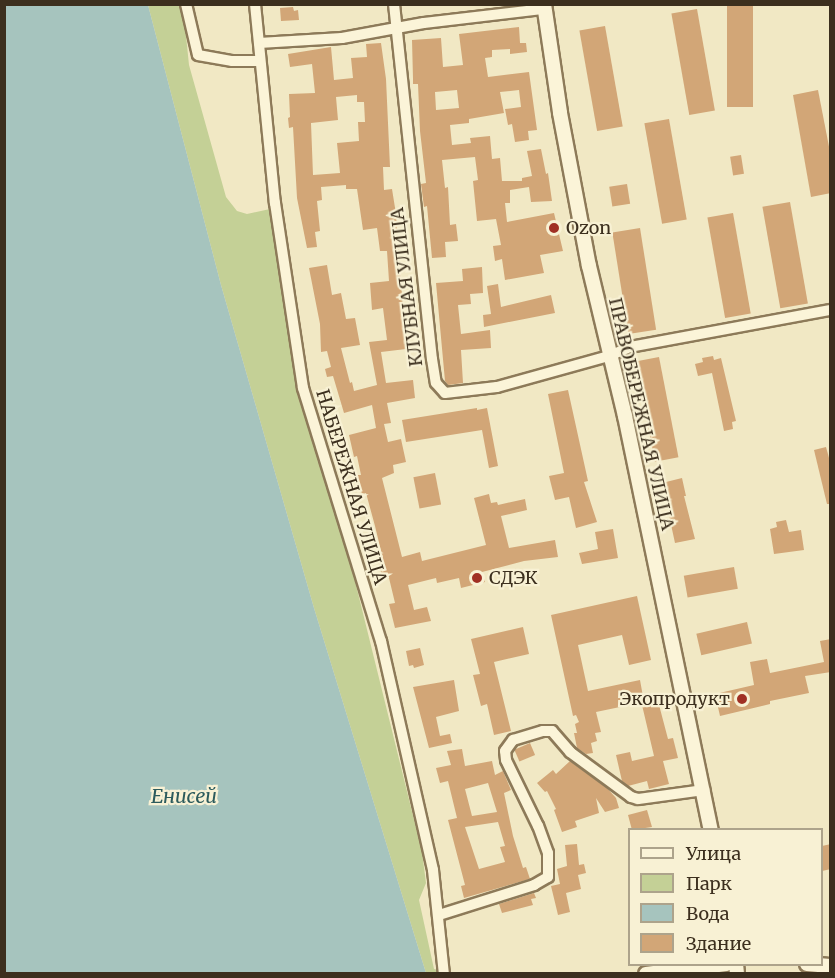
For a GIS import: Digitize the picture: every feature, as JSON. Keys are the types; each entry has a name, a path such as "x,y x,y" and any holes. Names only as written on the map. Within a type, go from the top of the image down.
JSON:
{"street":[{"path":"186,4 198,55 232,61 260,61"},
{"name":"НАБЕРЕЖНАЯ УЛИЦА","path":"255,4 275,203 303,388 381,641 433,870 444,974"},
{"name":"КЛУБНАЯ УЛИЦА","path":"394,4 406,137 430,348 439,389 451,394 497,387 609,356"},
{"path":"259,43 342,38 544,7"},
{"name":"ПРАВОБЕРЕЖНАЯ УЛИЦА","path":"544,7 572,178 711,828"},
{"path":"609,356 630,347 831,310"},
{"path":"439,915 534,885 548,877 548,853 506,760 505,751 513,740 543,731 552,731 570,752 638,799 704,790"},
{"path":"646,974 710,966"}],"green space":[{"path":"148,5 180,5 185,26 189,65 226,197 237,211 247,214 270,209 296,384 355,581 422,852 426,883 419,900 434,969 451,973 426,973 314,608 221,285"}],"water":[{"name":"Енисей","path":"5,4 148,5 221,285 314,608 426,973 5,973"}],"building":[{"path":"727,4 753,4 753,107 727,107"},
{"path":"293,7 294,11 298,10 299,20 281,21 280,8"},
{"path":"697,9 715,110 689,115 671,14"},
{"path":"605,26 623,126 597,131 579,31"},
{"path":"519,27 520,43 526,43 527,52 510,54 510,49 492,50 492,57 485,58 488,77 529,72 537,130 528,131 529,140 515,142 512,124 508,125 505,109 521,107 519,90 500,92 504,113 469,119 469,123 450,125 452,145 471,143 470,138 490,136 492,159 500,158 502,181 522,181 522,178 532,176 527,151 541,149 546,174 548,173 552,201 531,202 529,187 510,190 510,203 505,203 507,222 554,213 563,251 540,255 544,273 505,280 502,259 495,261 493,246 501,245 496,219 477,221 473,181 478,180 475,157 442,160 445,188 448,187 450,225 456,224 458,241 445,242 446,257 432,258 427,206 424,207 421,184 426,183 418,84 413,84 412,40 441,38 443,67 463,65 459,34","holes":["457,90 459,108 436,110 435,92"]},
{"path":"381,43 386,79 390,167 383,167 384,190 392,189 396,214 406,349 381,352 386,383 413,380 415,398 387,403 391,423 384,424 388,442 401,439 406,462 393,465 394,473 382,478 402,557 420,552 422,561 486,545 474,498 489,494 491,503 497,502 498,505 525,499 527,510 501,516 509,548 555,540 558,557 524,561 482,572 485,582 461,588 459,578 437,583 436,578 408,585 414,610 427,607 431,621 395,628 389,604 395,603 389,578 383,580 378,560 383,559 366,493 362,494 357,475 361,475 357,456 354,457 349,435 376,428 372,405 344,413 333,376 327,377 325,369 331,367 327,351 321,352 320,324 309,268 327,265 332,295 341,293 346,319 355,318 360,345 341,348 354,391 377,385 369,342 387,340 383,308 372,310 370,283 389,281 387,251 380,251 377,228 363,230 357,189 346,189 346,185 321,187 322,200 317,201 320,231 315,232 317,247 307,248 297,198 293,127 289,128 288,118 290,117 289,94 315,93 312,64 290,67 288,54 331,47 334,80 353,78 351,58 367,57 366,44","holes":["357,95 357,102 364,102 365,122 358,122 359,141 337,143 340,173 313,175 311,123 338,120 336,97"]},
{"path":"818,90 831,157 831,193 811,197 793,95"},
{"path":"669,119 687,219 662,224 644,123"},
{"path":"741,155 744,174 733,175 730,157"},
{"path":"627,184 630,204 612,207 609,187"},
{"path":"790,202 808,303 780,308 762,207"},
{"path":"733,213 751,313 725,318 707,218"},
{"path":"640,228 656,330 628,334 612,232"},
{"path":"482,267 483,293 470,294 471,304 458,305 461,334 490,330 491,348 461,350 463,383 448,385 445,381 436,283 463,281 462,269"},
{"path":"498,284 501,307 551,295 555,313 484,327 483,315 491,314 487,286"},
{"path":"713,356 714,360 721,358 736,421 732,422 733,429 724,431 712,373 698,376 695,364 703,362 702,358"},
{"path":"659,357 678,457 655,462 635,362"},
{"path":"568,390 588,481 584,482 597,522 576,528 569,497 555,500 549,476 564,473 548,394"},
{"path":"477,408 477,410 487,408 498,466 489,468 482,430 406,442 402,420"},
{"path":"826,447 831,465 831,504 827,504 814,450"},
{"path":"435,473 441,504 420,509 413,477"},
{"path":"682,478 695,539 675,543 662,483"},
{"path":"786,520 789,532 801,530 804,550 774,554 770,529 777,527 776,522"},
{"path":"613,529 618,558 582,564 579,553 598,549 595,532"},
{"path":"734,567 738,589 688,598 684,576"},
{"path":"637,596 651,660 629,665 622,635 578,645 588,691 640,680 644,702 596,712 601,732 595,733 597,741 591,743 593,753 586,754 577,748 574,733 577,733 575,724 579,722 576,715 573,716 551,615"},
{"path":"747,622 752,643 701,655 696,634"},
{"path":"523,627 529,654 494,662 511,731 494,735 487,704 481,706 473,675 480,674 471,639"},
{"path":"831,639 831,672 805,676 809,693 770,701 770,704 720,716 715,694 754,685 750,662 767,659 770,673 824,662 820,641"},
{"path":"420,648 424,665 414,668 413,665 409,666 406,651"},
{"path":"454,680 459,711 436,717 440,736 450,734 452,743 429,748 413,687"},
{"path":"658,701 668,739 673,738 678,758 663,761 669,784 649,789 647,781 628,786 622,781 616,755 630,752 632,761 654,756 642,705"},
{"path":"530,743 535,755 519,762 514,750"},
{"path":"462,749 465,766 492,761 495,775 503,771 511,790 504,793 513,836 523,868 526,867 530,879 464,898 461,886 465,885 448,820 457,818 448,781 440,783 436,768 451,765 447,751","holes":["488,783 497,812 472,816 465,789","498,822 505,846 500,847 505,862 479,869 465,827"]},
{"path":"570,761 607,788 616,798 619,808 605,812 596,798 599,813 575,821 577,827 562,832 554,810 556,809 547,791 545,792 537,783 553,770 556,774"},
{"path":"647,810 652,827 631,828 628,815"},
{"path":"577,844 579,865 584,864 586,873 578,875 581,889 566,893 570,912 558,915 551,886 560,884 557,869 567,866 565,845"},
{"path":"831,844 831,869 823,871 823,846"},
{"path":"534,893 536,898 531,899 533,905 502,913 499,904"}],"place":[{"name":"Ozon","path":"554,228"},
{"name":"СДЭК","path":"477,578"},
{"name":"Экопродукт","path":"742,699"}]}
